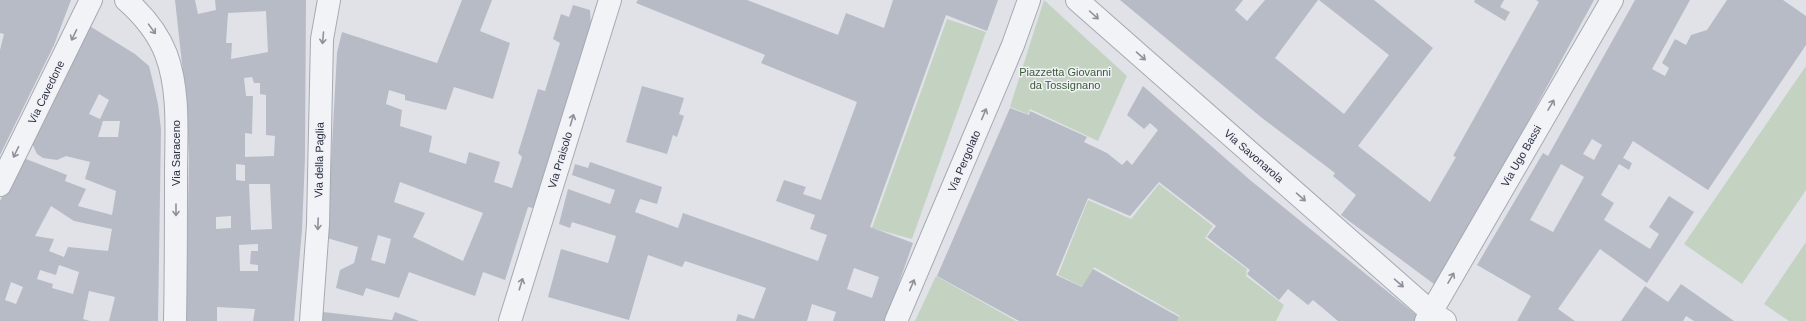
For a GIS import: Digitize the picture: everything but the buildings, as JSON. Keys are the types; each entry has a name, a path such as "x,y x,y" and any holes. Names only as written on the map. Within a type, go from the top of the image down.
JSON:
{"street":[{"name":"Via Cavedone","path":"0,185 91,0"},
{"name":"Via Saraceno","path":"126,0 143,18 160,42 166,55 174,86 176,121 175,321"},
{"name":"Via della Paglia","path":"311,321 318,224 322,39 329,0"},
{"name":"Via Praisolo","path":"510,321 610,0"},
{"name":"Via Pergolato","path":"896,321 1012,45 1029,0"},
{"name":"Via Savonarola","path":"1077,0 1434,318"},
{"name":"Via Ugo Bassi","path":"1434,318 1612,0"}],"green space":[{"name":"Piazzetta Giovanni da Tossignano","path":"1044,0 1127,76 1098,141 1030,109 1028,114 1010,107"},
{"path":"947,19 986,32 912,239 872,228"},
{"path":"1806,66 1806,190 1742,284 1684,244"},
{"path":"1159,184 1213,226 1205,238 1247,269 1246,276 1284,305 1276,321 1177,321 1180,316 1094,267 1083,287 1058,275 1088,200 1131,219"},
{"path":"1806,242 1806,321 1789,321 1764,304"},
{"path":"936,276 1016,321 915,321"}]}
